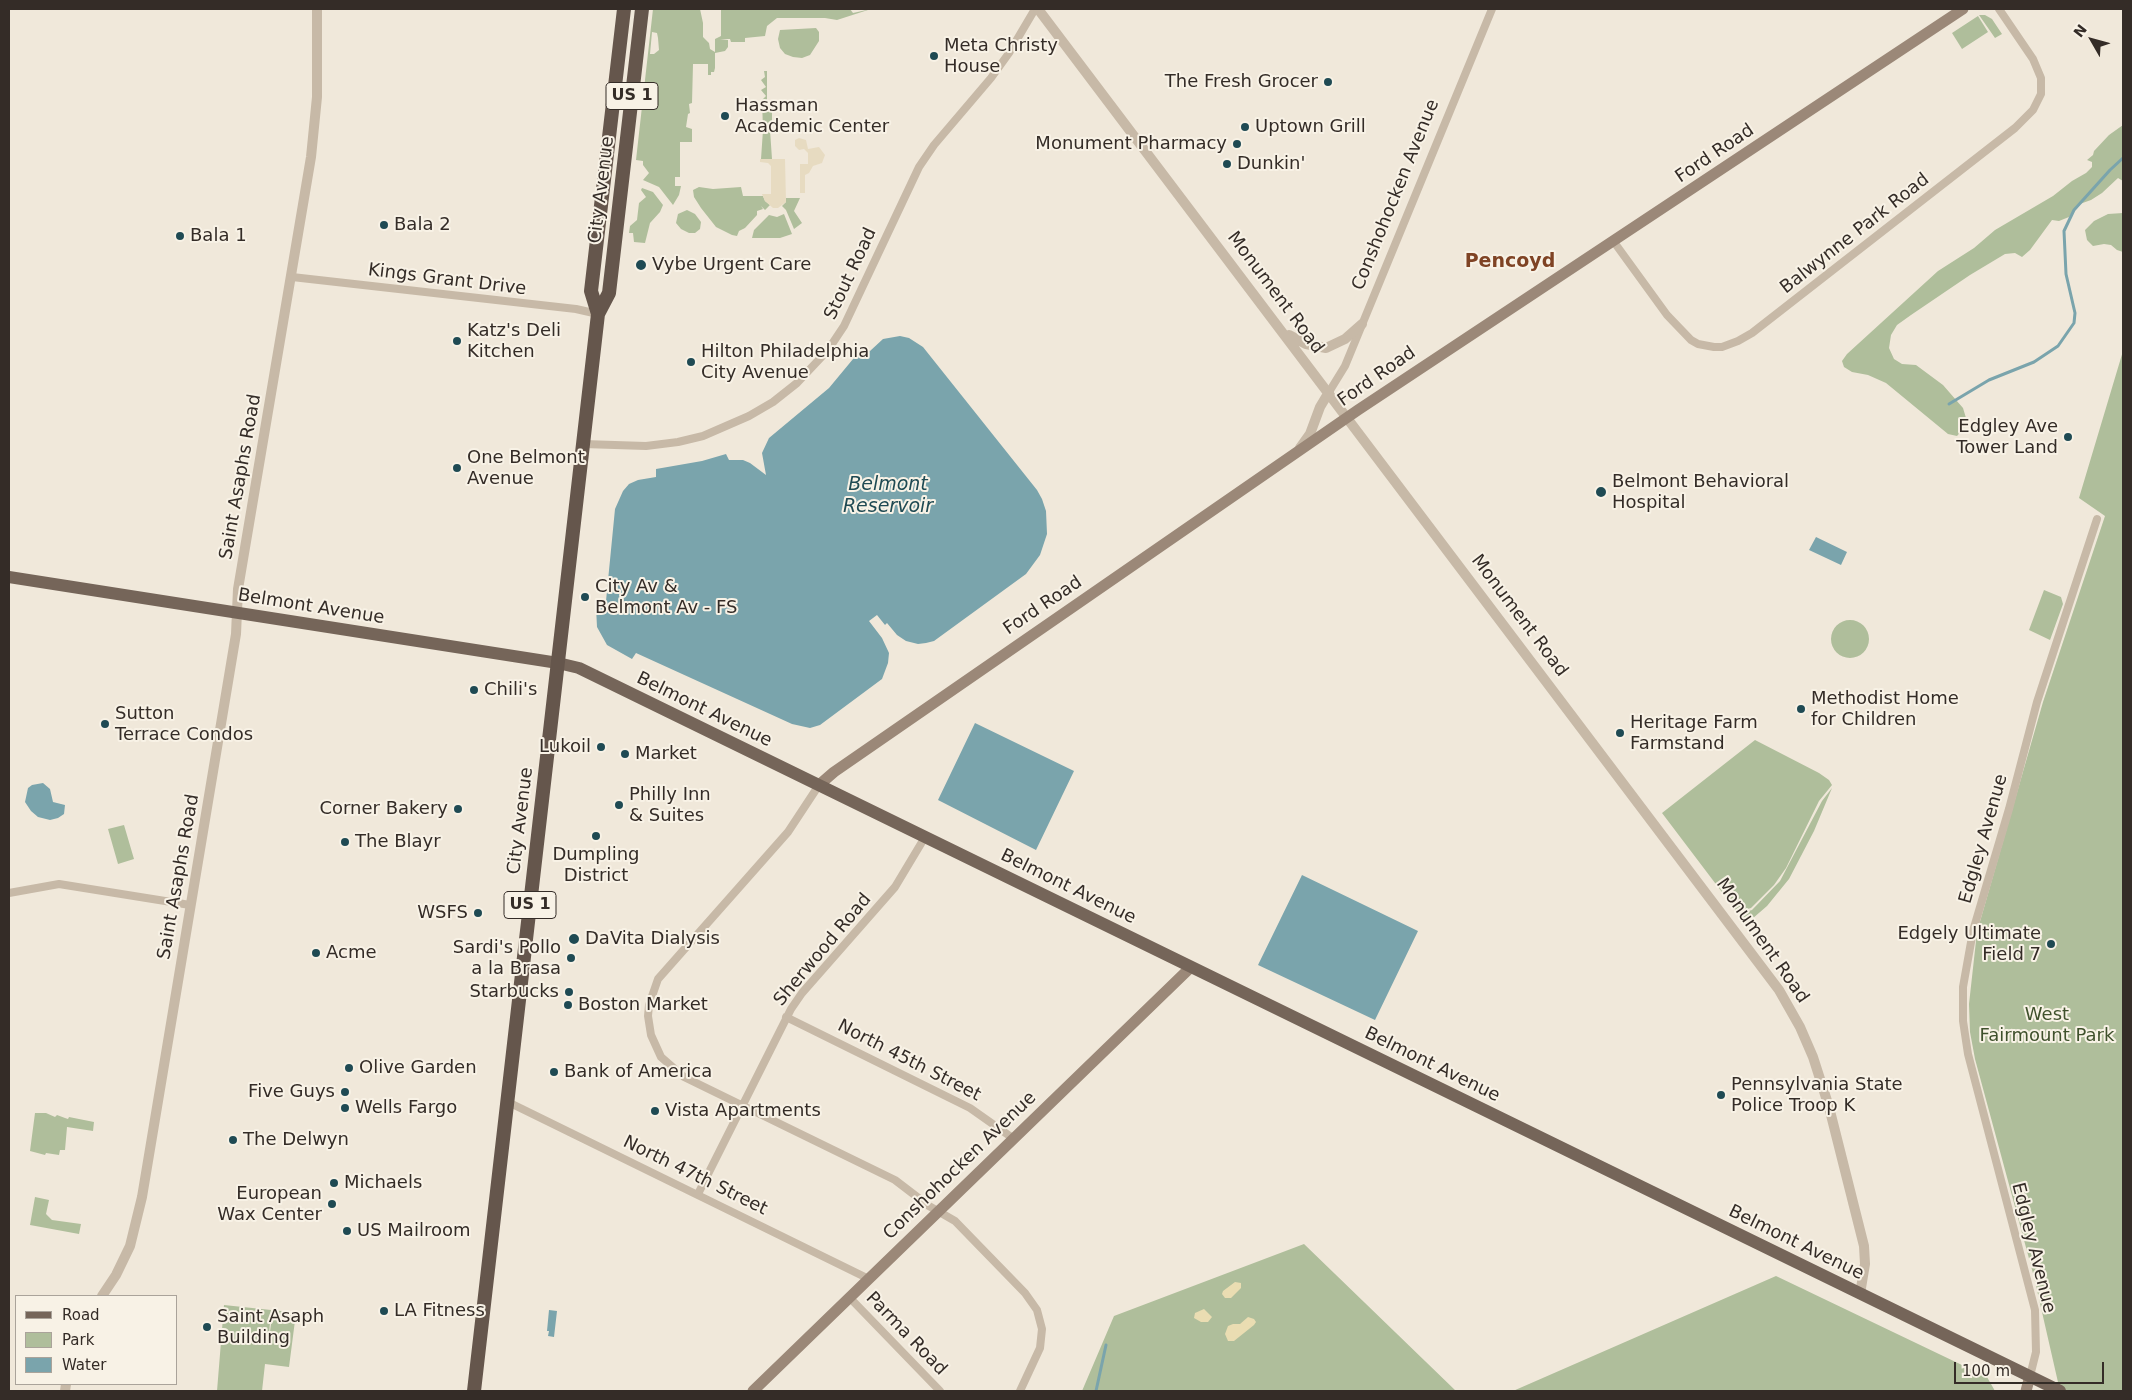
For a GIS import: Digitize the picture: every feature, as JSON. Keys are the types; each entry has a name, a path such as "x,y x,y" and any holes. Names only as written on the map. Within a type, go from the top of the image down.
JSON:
{"highway":[{"name":"City Avenue","path":"598,314 591,291 624,9"},
{"name":"City Avenue","path":"474,1391 598,314 608,293 642,9"},
{"path":"606,169 611,177 622,183"}],"main road":[{"name":"Ford Road","path":"818,785 834,772 1348,418 1551,281 1614,242 1963,9"},
{"name":"Belmont Avenue","path":"9,577 558,663 579,668 2060,1391"},
{"name":"Conshohocken Avenue","path":"753,1391 1191,967"},
{"path":"2026,1391 2030,1376"}],"street":[{"name":"Saint Asaphs Road","path":"103,1295 124,1260 138,1219 236,634 238,589 292,277 316,119 317,9"},
{"name":"Monument Road","path":"1037,9 1284,332 1745,942 1786,1000 1800,1026 1817,1068 1855,1212 1865,1254 1860,1294"},
{"name":"Stout Road","path":"584,444 646,446 678,442 703,436 749,416 774,402 797,383 828,350 844,326 919,167 938,140 992,78 1037,9"},
{"name":"Conshohocken Avenue","path":"1329,392 1345,366 1492,9"},
{"name":"Balwynne Park Road","path":"1614,242 1668,315 1691,340 1698,344 1714,347 1722,347 1738,341 2007,134 2034,110 2041,94 2042,78 2033,59 1999,9"},
{"name":"Kings Grant Drive","path":"292,277 576,309 598,314"},
{"path":"1284,332 1306,344 1326,348 1345,339 1362,324"},
{"path":"1296,455 1310,434 1320,407 1329,392"},
{"name":"Edgley Avenue","path":"2030,1376 2036,1352 2034,1310 1968,1054 1963,1022 1963,988 1971,937 2012,799 2037,702 2097,520"},
{"path":"818,785 788,832 658,979 649,1005 649,1027 657,1050 676,1071 895,1180 929,1206 959,1225 1025,1293 1037,1310 1042,1329 1040,1348 1020,1391"},
{"name":"Sherwood Road","path":"698,1194 786,1017 802,993 895,887 925,837"},
{"path":"9,893 59,884 190,905"},
{"name":"North 45th Street","path":"786,1017 970,1108 1014,1139"},
{"name":"North 47th Street","path":"508,1102 869,1279"},
{"name":"Parma Road","path":"850,1298 940,1391"}],"green space":[{"path":"653,9 700,9 703,37 709,43 710,49 715,52 715,39 721,36 721,9 850,9 853,13 871,9 837,20 825,18 777,18 767,26 765,36 745,38 745,42 731,42 730,39 720,39 728,40 728,47 725,51 715,53 715,68 711,75 708,75 708,64 693,64 692,103 689,104 690,113 688,114 686,127 692,129 692,142 680,142 680,177 675,177 675,186 681,186 679,195 673,205 659,187 643,180 649,173 643,165 643,161 636,160","holes":["652,32 657,33 659,50 654,54 650,54"]},
{"path":"1979,15 1985,15 1992,19 2002,34 1995,38"},
{"path":"1978,16 1988,32 1962,49 1952,33"},
{"path":"816,28 819,32 819,41 810,55 802,58 793,57 785,54 780,48 778,39 780,30"},
{"path":"764,71 767,71 767,101 772,101 772,130 770,130 772,159 761,159 763,130 762,100 766,96 761,90 766,87 761,80 765,77"},
{"path":"2123,125 2123,181 2118,178 2102,193 2091,200 2077,205 2069,217 2059,221 2052,220 2030,250 2022,257 2015,253 2005,254 1911,315 1897,325 1891,335 1889,348 1894,359 1902,364 1916,365 1943,385 1963,408 1966,418 1964,428 1957,436 1948,434 1886,383 1868,375 1852,372 1844,367 1842,361 1847,354 1938,271 1974,248 1995,230 2053,196 2086,173 2092,167 2092,162 2087,160 2109,135"},
{"path":"699,187 713,189 741,187 743,196 763,196 770,205 765,210 761,206 763,209 757,211 757,215 745,228 739,231 737,236 732,235 716,227 701,208 694,197 693,190"},
{"path":"642,188 653,192 663,205 660,212 650,223 645,243 634,242 633,233 629,233 630,226 637,220 639,203 646,197 641,190"},
{"path":"786,198 800,198 794,211 802,223 794,229 786,210 782,206 786,202"},
{"path":"687,210 695,214 701,222 700,229 695,233 689,233 681,229 676,223 678,214"},
{"path":"2123,213 2123,252 2111,245 2093,246 2087,240 2085,230 2094,221 2108,214"},
{"path":"784,214 792,234 780,238 752,238 754,230 769,215 777,217"},
{"name":"West Fairmount Park","path":"2123,351 2123,1391 2060,1391 2034,1277 1975,1059 1970,1032 1969,1004 1977,932 2043,702 2105,516 2079,498"},
{"path":"2044,590 2061,597 2063,604 2050,640 2029,630"},
{"path":"1850,620 1864,625 1869,639 1864,653 1850,658 1836,653 1831,639 1836,625"},
{"path":"1755,740 1819,773 1829,780 1832,785 1819,801 1786,868 1774,885 1751,908 1737,912 1662,813"},
{"path":"1832,788 1814,831 1789,879 1767,906 1745,923 1739,914 1752,910 1780,881 1822,801"},
{"path":"124,825 134,859 118,864 108,829"},
{"path":"35,1113 46,1113 55,1117 57,1115 68,1119 69,1117 94,1122 93,1131 67,1127 65,1150 60,1150 59,1155 46,1153 45,1155 30,1151"},
{"path":"35,1197 49,1200 46,1214 52,1220 81,1224 79,1234 30,1225"},
{"path":"1304,1244 1456,1391 1082,1391 1114,1316"},
{"path":"1776,1276 1987,1377 1995,1391 1513,1391"},
{"path":"224,1305 271,1310 268,1346 273,1310 296,1313 289,1367 265,1364 262,1391 217,1391"}],"sand":[{"path":"1235,1282 1241,1283 1241,1288 1231,1298 1225,1298 1222,1294 1223,1291"},
{"path":"1204,1309 1212,1317 1208,1322 1201,1322 1194,1318 1195,1313"},
{"path":"1248,1317 1254,1319 1256,1322 1254,1325 1234,1341 1228,1341 1225,1334 1228,1326 1240,1324"}],"shaded area":[{"path":"799,138 806,140 808,149 819,147 825,155 822,163 813,166 809,173 805,175 805,193 800,193 800,164 808,164 808,153 804,149 799,150 795,146 795,140"},
{"path":"760,159 785,159 786,202 778,208 773,208 765,201 762,194 771,194 771,166 768,163 760,162"}],"water":[{"name":"Belmont Reservoir","path":"900,336 909,338 923,347 1037,490 1042,499 1046,511 1047,534 1040,555 1026,574 934,641 918,644 906,641 897,635 887,623 885,625 877,615 869,621 882,638 889,653 888,663 882,679 820,725 810,728 792,724 636,653 632,659 607,645 597,627 596,607 598,601 606,601 615,509 623,491 629,484 638,480 656,477 656,469 702,461 726,454 729,460 743,460 766,475 762,453 769,438 829,388 863,347 870,351 883,339"},
{"path":"1816,537 1847,552 1841,565 1809,550"},
{"path":"975,723 1074,771 1036,850 938,800"},
{"path":"43,783 50,789 53,802 65,805 64,814 58,818 50,820 38,817 25,802 28,788 32,785"},
{"path":"1302,875 1418,931 1375,1020 1258,965"},
{"path":"549,1310 557,1311 554,1337 548,1336 549,1331 547,1331"}],"waterway":[{"path":"1949,404 1989,380 2034,362 2058,346 2074,323 2075,313 2066,274 2064,231 2074,210 2123,158"},
{"path":"1096,1391 1106,1345"}],"place":[{"name":"Meta Christy House","path":"934,56"},
{"name":"The Fresh Grocer","path":"1328,82"},
{"name":"Hassman Academic Center","path":"725,116"},
{"name":"Uptown Grill","path":"1245,127"},
{"name":"Monument Pharmacy","path":"1237,144"},
{"name":"Dunkin'","path":"1227,164"},
{"name":"Bala 2","path":"384,225"},
{"name":"Bala 1","path":"180,236"},
{"name":"Vybe Urgent Care","path":"641,265"},
{"name":"Katz's Deli Kitchen","path":"457,341"},
{"name":"Hilton Philadelphia City Avenue","path":"691,362"},
{"name":"Edgley Ave Tower Land","path":"2068,437"},
{"name":"One Belmont Avenue","path":"457,468"},
{"name":"Belmont Behavioral Hospital","path":"1601,492"},
{"name":"City Av & Belmont Av - FS","path":"585,597"},
{"name":"Chili's","path":"474,690"},
{"name":"Methodist Home for Children","path":"1801,709"},
{"name":"Sutton Terrace Condos","path":"105,724"},
{"name":"Heritage Farm Farmstand","path":"1620,733"},
{"name":"Lukoil","path":"601,747"},
{"name":"Market","path":"625,754"},
{"name":"Philly Inn & Suites","path":"619,805"},
{"name":"Corner Bakery","path":"458,809"},
{"name":"Dumpling District","path":"596,836"},
{"name":"The Blayr","path":"345,842"},
{"name":"WSFS","path":"478,913"},
{"name":"DaVita Dialysis","path":"574,939"},
{"name":"Edgely Ultimate Field 7","path":"2051,944"},
{"name":"Acme","path":"316,953"},
{"name":"Sardi's Pollo a la Brasa","path":"571,958"},
{"name":"Starbucks","path":"569,992"},
{"name":"Boston Market","path":"568,1005"},
{"name":"Olive Garden","path":"349,1068"},
{"name":"Bank of America","path":"554,1072"},
{"name":"Five Guys","path":"345,1092"},
{"name":"Pennsylvania State Police Troop K","path":"1721,1095"},
{"name":"Wells Fargo","path":"345,1108"},
{"name":"Vista Apartments","path":"655,1111"},
{"name":"The Delwyn","path":"233,1140"},
{"name":"Michaels","path":"334,1183"},
{"name":"European Wax Center","path":"332,1204"},
{"name":"US Mailroom","path":"347,1231"},
{"name":"LA Fitness","path":"384,1311"},
{"name":"Saint Asaph Building","path":"207,1327"}],"district":[{"name":"Pencoyd","path":"1510,262"}]}
